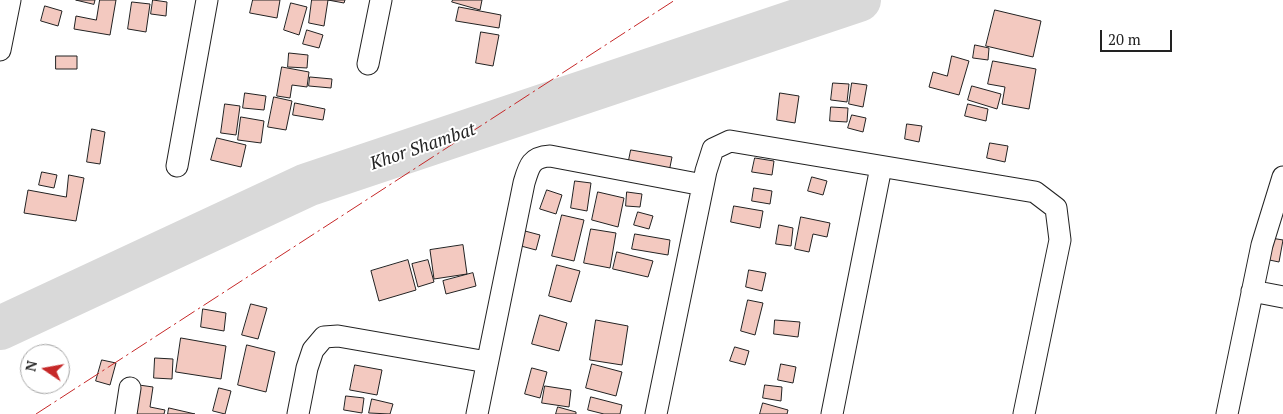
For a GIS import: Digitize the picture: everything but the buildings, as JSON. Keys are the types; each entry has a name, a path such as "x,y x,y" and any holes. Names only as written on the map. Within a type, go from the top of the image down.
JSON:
{"street":[{"path":"0,50 10,0"},
{"path":"177,166 207,0"},
{"path":"368,64 381,0"},
{"path":"656,414 703,185 713,149 730,141 1035,192 1056,208 1060,240 1024,414"},
{"path":"478,414 524,183 533,160 550,156 703,185"},
{"path":"832,414 881,167"},
{"path":"1228,414 1262,245 1283,177"},
{"path":"1252,291 1283,297"},
{"path":"298,414 307,368 313,350 324,337 338,336 487,362"},
{"path":"126,414 130,388"}],"waterway":[{"name":"Khor Shambat","path":"0,328 307,185 859,0"}],"power":[{"path":"36,414 675,0"}]}
